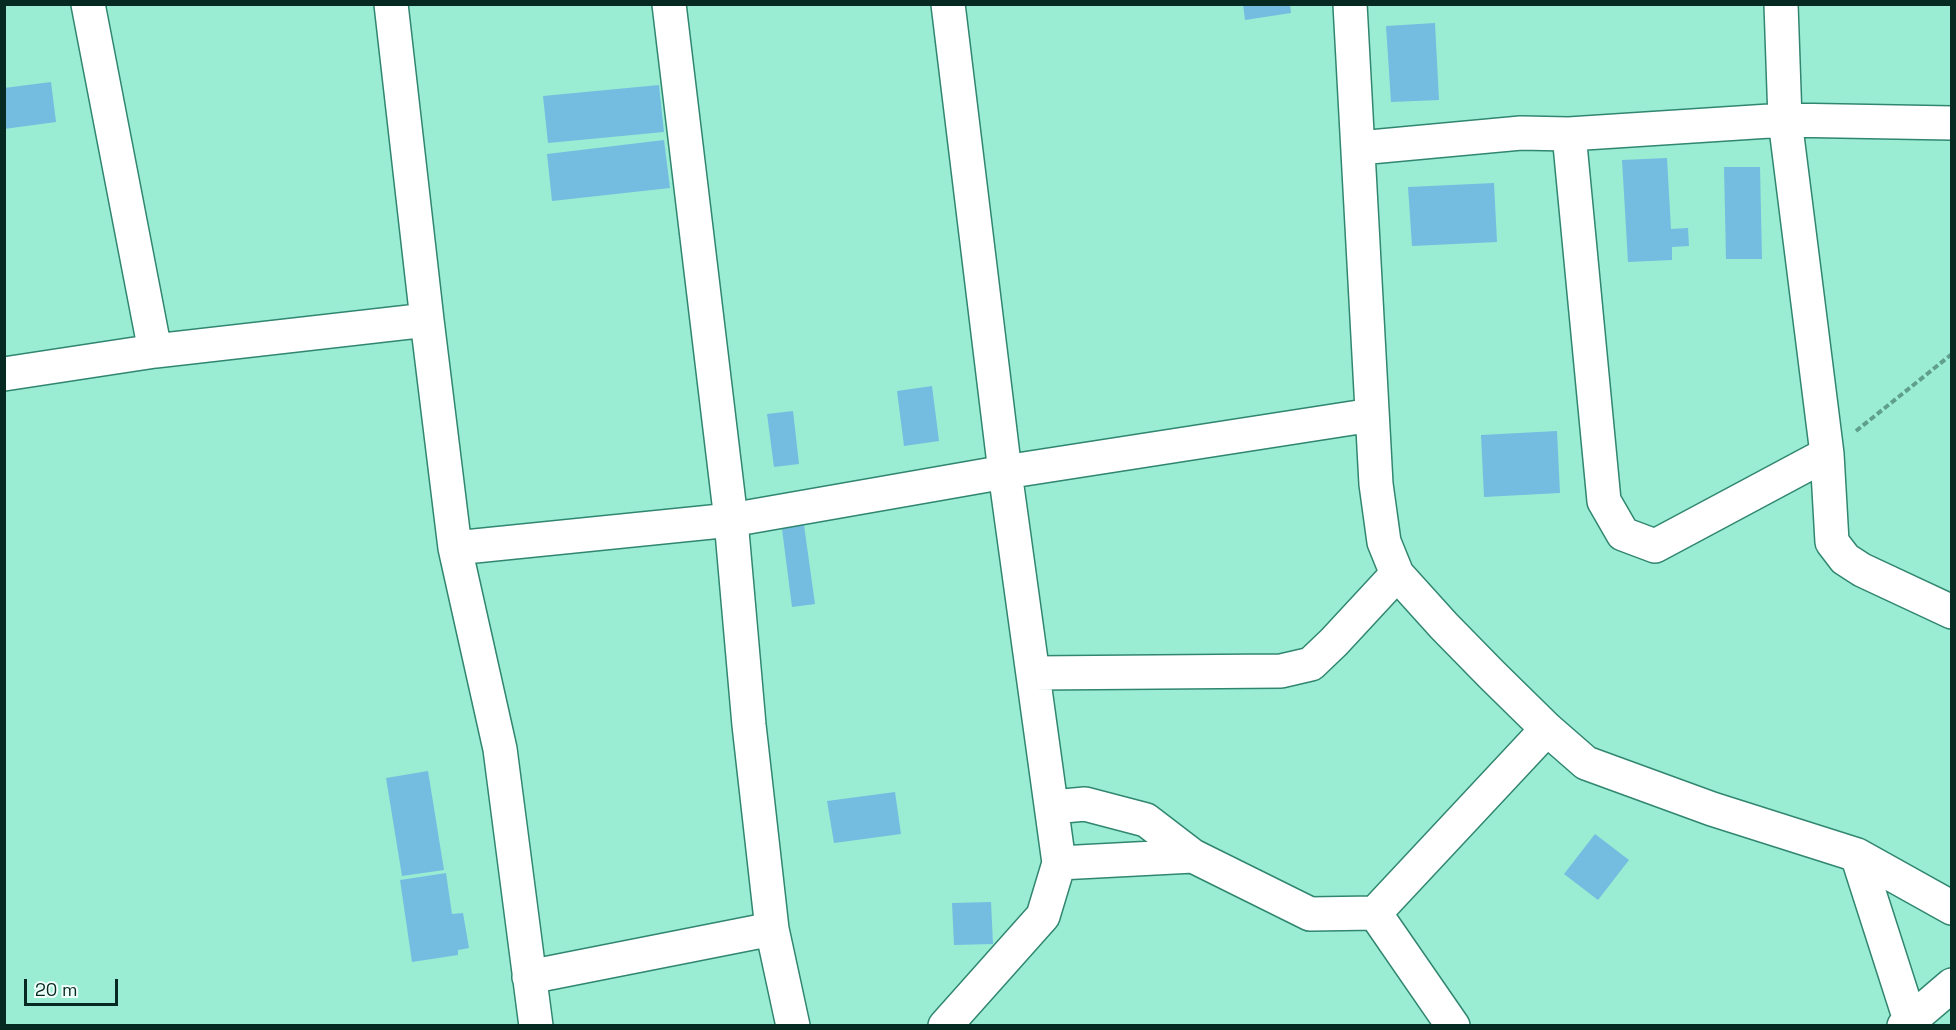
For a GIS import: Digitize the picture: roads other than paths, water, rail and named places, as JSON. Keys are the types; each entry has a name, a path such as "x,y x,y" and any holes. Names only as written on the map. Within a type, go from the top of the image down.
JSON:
{"street":[{"path":"88,4 155,351"},
{"path":"391,4 455,548 500,749 536,1026"},
{"path":"669,4 731,520 749,725 772,929 793,1026"},
{"path":"945,1026 1043,916 1059,863 1005,472 948,4"},
{"path":"1350,4 1376,484 1384,542 1397,574 1444,627 1547,729 1586,763 1713,809 1857,855 1952,908"},
{"path":"1781,4 1785,120 1827,454 1832,542 1845,559 1862,570 1952,612"},
{"path":"1359,148 1521,133 1569,134 1785,120 1952,123"},
{"path":"1569,134 1604,501 1623,534 1655,546 1827,454"},
{"path":"4,374 155,351 427,320"},
{"path":"455,548 731,520 1005,472 1372,415"},
{"path":"1034,673 1281,671 1311,663 1334,642 1397,574"},
{"path":"1053,807 1085,804 1146,820 1193,856 1310,914 1375,913 1547,729"},
{"path":"1857,855 1907,1023 1952,985"},
{"path":"1059,863 1193,856"},
{"path":"1375,913 1453,1026"},
{"path":"529,976 772,929"}]}
